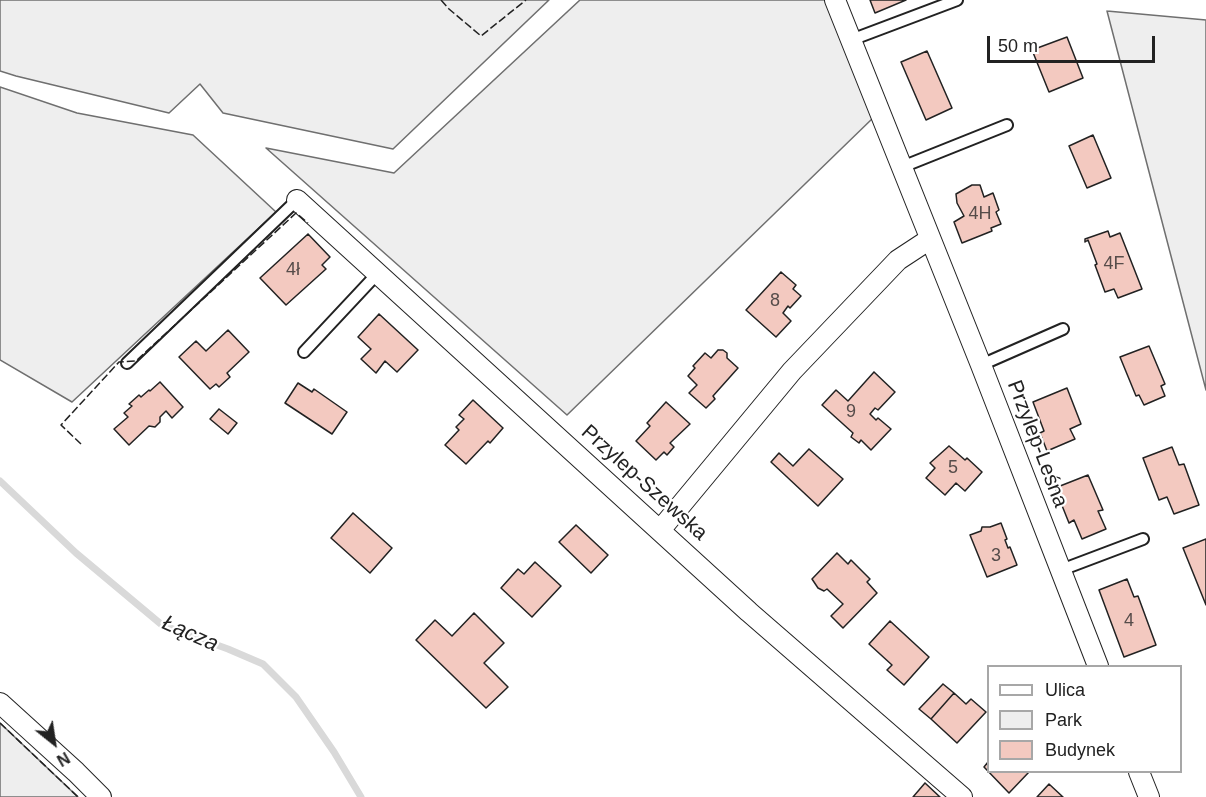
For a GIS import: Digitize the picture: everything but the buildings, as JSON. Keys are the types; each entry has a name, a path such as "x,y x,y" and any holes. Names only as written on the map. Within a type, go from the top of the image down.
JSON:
{"street":[{"name":"Przylep-Leśna","path":"835,0 981,364 1098,665"},
{"name":"Przylep-Szewska","path":"297,200 661,529 749,612 962,797"},
{"path":"661,529 792,371 898,260 930,239"},
{"path":"0,703 101,797"},
{"path":"1140,773 1149,797"}],"lane":[{"path":"851,40 957,0"},
{"path":"902,167 1007,125"},
{"path":"127,363 297,200"},
{"path":"304,352 377,274"},
{"path":"981,364 1063,329"},
{"path":"1061,570 1143,539"}],"green space":[{"path":"0,0 549,0 393,149 223,113 200,84 169,113 0,71"},
{"path":"580,0 827,0 874,117 567,415 266,148 394,173"},
{"path":"1107,11 1206,20 1206,390"},
{"path":"0,87 77,113 193,135 276,212 72,402 0,360"},
{"path":"0,723 78,797 0,797"}],"waterway":[{"name":"Łącza","path":"0,481 76,553 162,625 263,664 296,697 334,752 361,797"}],"fence":[{"path":"441,0 481,36 526,0"},
{"path":"81,444 61,425 119,362 136,361 296,213 308,223"},
{"path":"0,723 78,797"}]}
